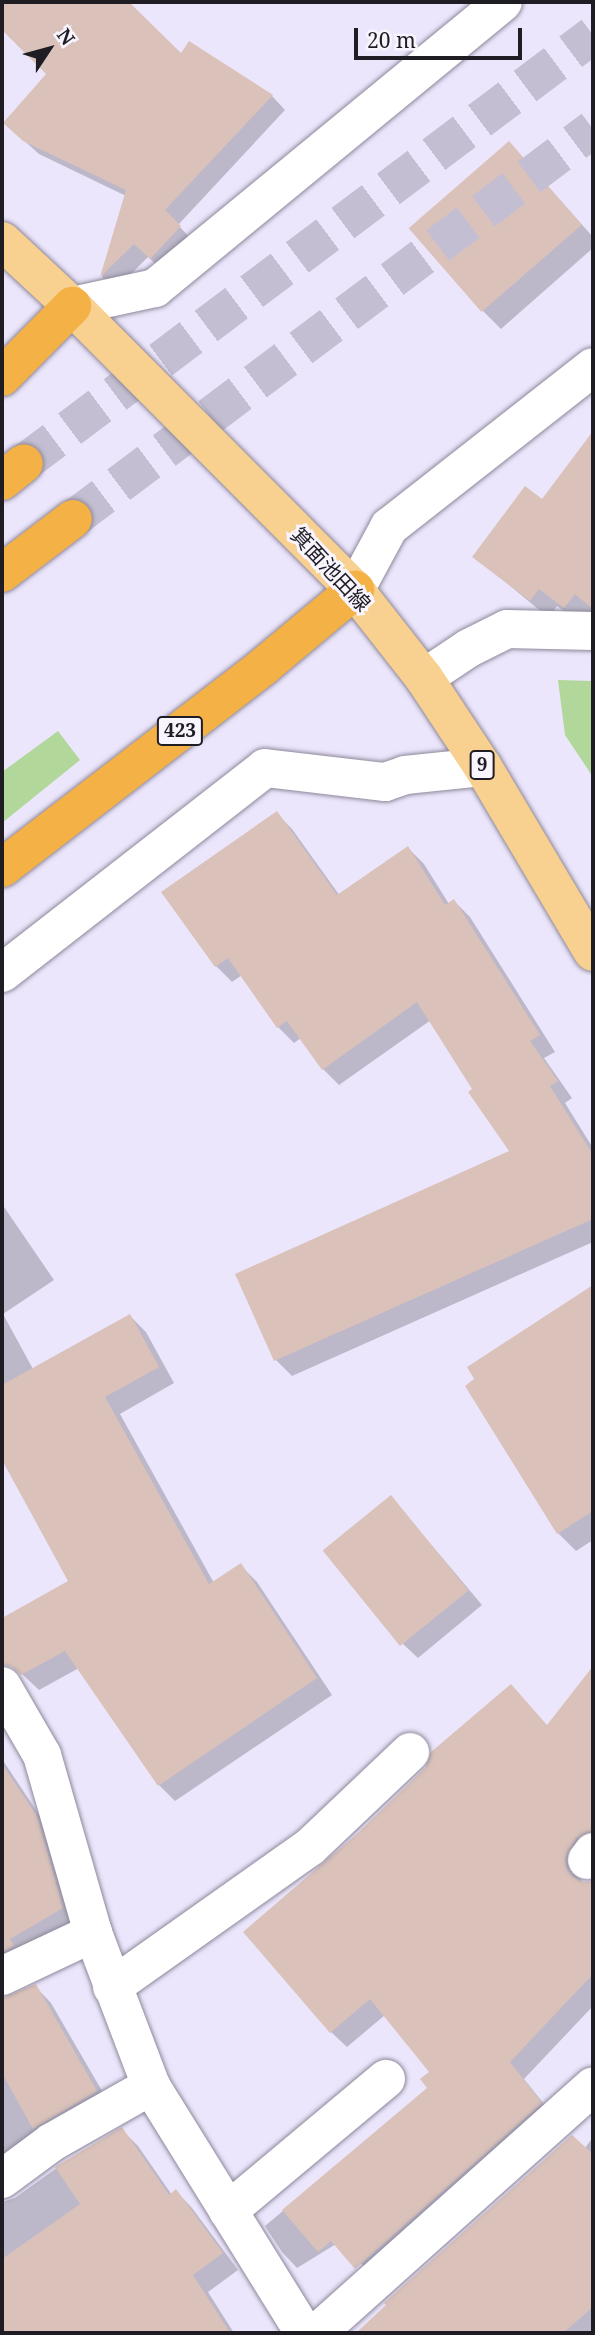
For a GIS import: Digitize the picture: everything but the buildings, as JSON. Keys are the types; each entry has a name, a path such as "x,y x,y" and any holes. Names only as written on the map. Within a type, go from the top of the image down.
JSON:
{"highway":[{"path":"2,377 72,306"},
{"path":"2,573 72,519"},
{"name":"423","path":"2,868 264,666 355,590"}],"main road":[{"name":"箕面池田線","path":"2,241 72,306 355,590 424,678 483,767 593,952"}],"street":[{"path":"72,306 155,288 503,2"},
{"path":"355,590 389,527 593,367"},
{"path":"424,678 469,648 507,629 593,631"},
{"path":"2,973 265,768 385,782 405,775 483,767"},
{"path":"2,1686 42,1755 93,1933 151,2086 304,2333"},
{"path":"112,1987 310,1847 410,1752"},
{"path":"2,1976 93,1933"},
{"path":"229,2211 386,2079"},
{"path":"2,2179 52,2142 151,2086"},
{"path":"317,2333 593,2086"}],"green space":[{"path":"558,680 593,681 593,777 565,735"},
{"path":"58,731 80,760 2,823 2,772"}],"tunnel":[{"path":"24,463 593,35"},
{"path":"73,519 593,129"}]}
